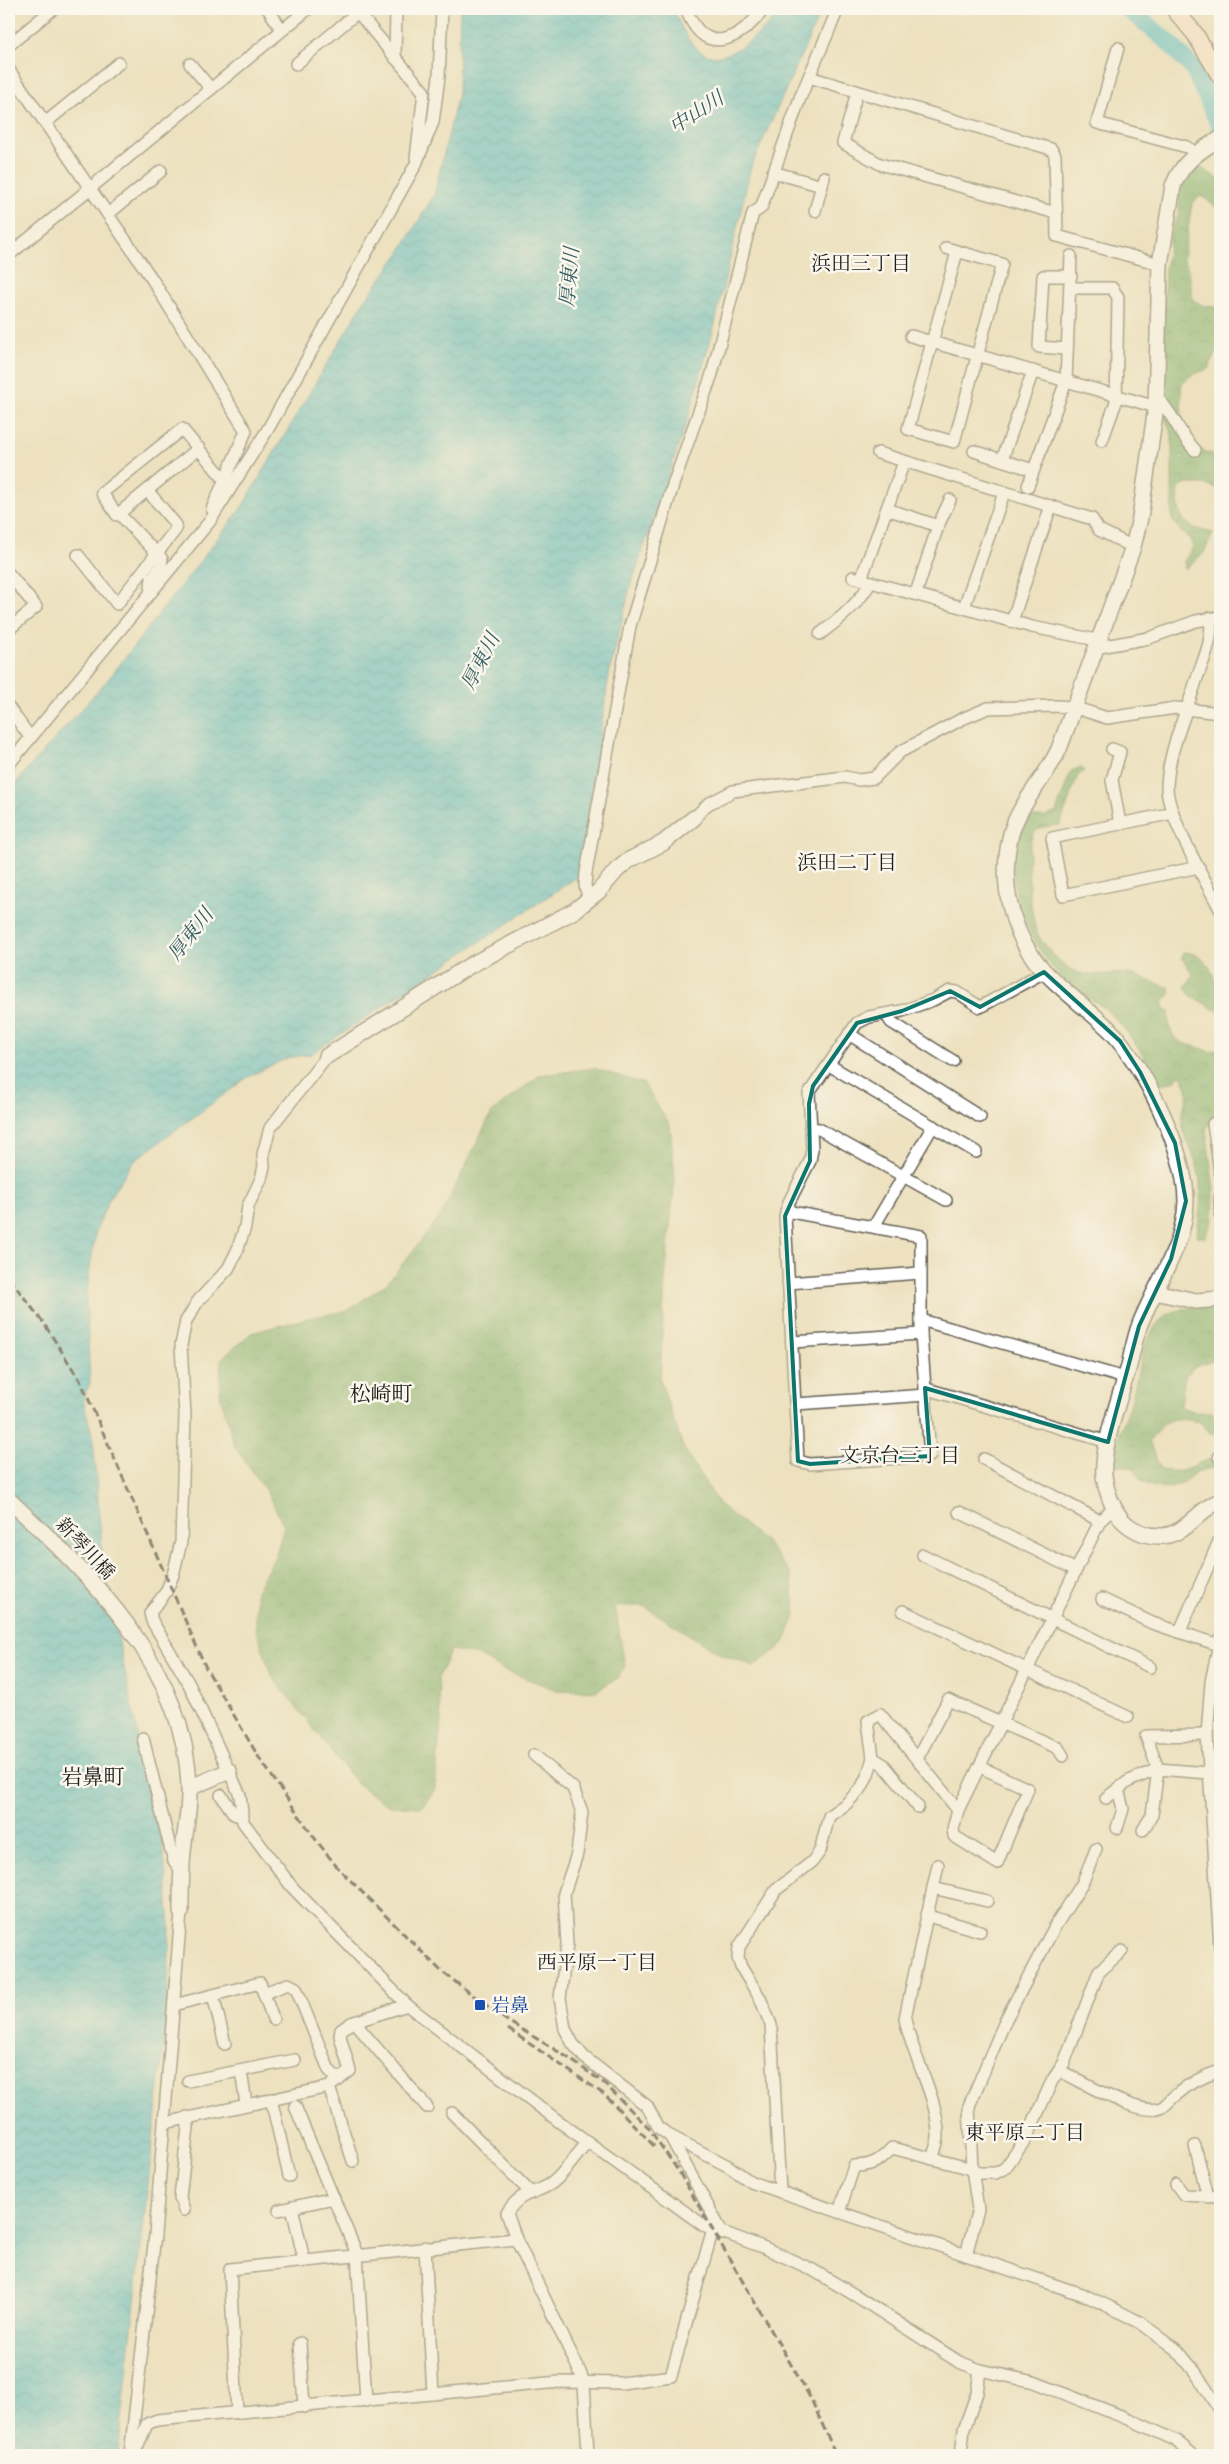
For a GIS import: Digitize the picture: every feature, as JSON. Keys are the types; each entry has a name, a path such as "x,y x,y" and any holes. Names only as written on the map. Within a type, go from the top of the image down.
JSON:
{"main road":[{"path":"1174,9 1195,34 1220,76"}],"street":[{"path":"9,44 53,9"},
{"path":"268,9 282,30"},
{"path":"9,255 308,9"},
{"path":"388,9 396,10 395,58"},
{"path":"9,764 210,521 268,429 416,164 433,122 439,77 442,9"},
{"path":"686,9 695,26 703,34 714,40 728,39 741,33 764,9"},
{"path":"589,900 585,886 586,873 630,626 673,485 712,374 753,213 761,208 809,78 838,9"},
{"path":"296,64 356,10 424,92 416,150 416,164"},
{"path":"1118,48 1097,123 1187,147 1196,153"},
{"path":"45,123 120,63"},
{"path":"190,64 211,89"},
{"path":"9,70 152,279 246,431 214,502 210,521"},
{"path":"809,78 1051,149 1055,155 1057,236 1160,264"},
{"path":"857,92 843,143 880,164 1056,213"},
{"path":"1220,139 1196,153 1177,176 1173,186 1160,264 1156,402 1140,518 1133,546 1072,707 1054,761 1016,818 1006,857 1007,886 1012,914 1028,950 1044,972 1110,1030 1132,1057 1169,1129 1179,1154 1186,1201 1183,1221 1171,1259 1140,1326 1108,1442 1104,1475 1114,1507 1120,1517 1133,1528 1144,1534 1164,1536 1184,1529 1212,1504 1220,1501"},
{"path":"108,214 161,171"},
{"path":"773,172 823,181 815,211"},
{"path":"952,250 1002,264 954,442 908,429 933,342 952,250"},
{"path":"1028,486 1066,381 1071,256"},
{"path":"1067,349 1038,347 1043,276 1071,276"},
{"path":"1070,288 1112,288 1118,297 1114,395 1116,402 1102,441"},
{"path":"911,336 1114,395 1156,402 1166,406 1184,439 1195,450"},
{"path":"1002,460 1033,371"},
{"path":"199,448 117,515 102,493 182,429 199,448 224,479"},
{"path":"974,451 1033,470"},
{"path":"878,453 1092,519 1099,530 1133,546"},
{"path":"820,634 846,615 864,594 862,579 904,462"},
{"path":"964,607 1004,493"},
{"path":"78,555 117,604 157,554 176,525 152,496"},
{"path":"916,593 938,526 950,500"},
{"path":"1012,621 1051,506"},
{"path":"887,509 938,526"},
{"path":"124,519 162,559 161,566 152,578 150,594"},
{"path":"9,574 36,607 9,629"},
{"path":"862,579 1096,644 1149,638 1180,626 1215,618 1212,636 1186,708 1168,776 1168,801 1220,909"},
{"path":"1193,2455 1175,2440 1129,2419 1034,2382 980,2370 959,2362 858,2297 810,2269 765,2248 703,2225 588,2142 406,2005 292,1887 243,1822 240,1795 189,1684 152,1621 150,1613 166,1592 173,1575 181,1542 185,1416 182,1333 191,1311 228,1269 237,1251 245,1227 248,1206 261,1179 264,1166 263,1154 270,1128 326,1056 454,975 574,911 589,900 623,865 663,843 708,804 733,792 845,777 859,780 874,778 900,752 962,719 988,708 1008,706 1072,707 1107,718 1186,708 1220,713"},
{"path":"9,708 30,737"},
{"path":"1112,749 1120,752 1112,780 1120,824"},
{"path":"1173,813 1052,838 1063,895 1199,868"},
{"path":"786,1211 921,1236 921,1334 930,1456 810,1464 798,1461 786,1211 810,1161 812,1149 809,1093 857,1023 869,1017 933,1000 950,991 957,992 980,1008 1044,972"},
{"path":"886,1014 891,1022 953,1061"},
{"path":"849,1034 980,1117"},
{"path":"829,1065 976,1152"},
{"path":"1220,1119 1213,1124 1220,1172"},
{"path":"877,1228 877,1221 932,1126"},
{"path":"810,1128 819,1129 946,1200"},
{"path":"1220,1197 1220,1214"},
{"path":"788,1283 920,1272"},
{"path":"1155,1292 1196,1301 1220,1299"},
{"path":"921,1320 1125,1378"},
{"path":"792,1342 921,1334"},
{"path":"796,1404 926,1392 1108,1442"},
{"path":"984,1459 1100,1521"},
{"name":"新琴川橋","path":"9,1500 59,1546 99,1590 144,1650 168,1692 182,1734 189,1788 182,1872 181,1912"},
{"path":"980,1767 1028,1789 997,1864 954,1836 953,1829 958,1810 980,1767 1002,1724 1100,1521 1114,1507"},
{"path":"960,1512 1076,1570"},
{"path":"1180,1630 1220,1539"},
{"path":"922,1555 1150,1667"},
{"path":"1102,1599 1170,1630 1180,1630 1219,1642 1211,1682 1207,1735 1220,1947"},
{"path":"903,1611 1128,1717"},
{"path":"917,1759 948,1700 1058,1748 1063,1756"},
{"path":"780,2192 771,2025 760,1998 741,1967 738,1958 739,1948 776,1890 812,1862 820,1851 830,1816 846,1804 862,1787 873,1758 868,1721 880,1714 958,1810"},
{"path":"1143,1830 1152,1815 1158,1769 1146,1736 1207,1735"},
{"path":"143,1738 170,1848 174,1860 182,1872"},
{"path":"534,1755 573,1788 582,1812 577,1854 564,1893 566,1944 560,1998 565,2029 573,2044 584,2057 647,2106 659,2128 670,2136 728,2166 752,2182 1084,2295 1141,2323 1178,2351 1196,2373 1220,2411"},
{"path":"873,1758 884,1765 918,1807"},
{"path":"1106,1798 1129,1781 1158,1769 1208,1773"},
{"path":"189,1788 229,1771"},
{"path":"1116,1828 1123,1809 1118,1789"},
{"path":"221,1795 234,1814 243,1817"},
{"path":"966,2255 978,2209 972,2169 969,2106 1006,2019 1054,1928 1082,1884 1096,1849"},
{"path":"932,2159 938,2137 934,2110 908,2037 905,2018 938,1865"},
{"path":"934,1888 987,1901"},
{"path":"130,2455 155,2235 181,1912"},
{"path":"928,1916 980,1931"},
{"path":"839,2212 854,2166 868,2166 878,2162 892,2148 972,2169 978,2173 988,2174 1005,2168 1032,2130 1052,2080 1060,2071 1099,1971 1122,1951"},
{"path":"174,2005 260,1983 274,2019"},
{"path":"264,1994 288,1984 296,1988 334,2083 353,2161"},
{"path":"213,1995 225,2044"},
{"path":"165,2122 334,2083 350,2072 340,2036 341,2030 346,2025 406,2005"},
{"path":"355,2023 427,2107"},
{"path":"188,2081 295,2060"},
{"path":"241,2071 246,2104"},
{"path":"1060,2071 1122,2103 1154,2109 1162,2107 1175,2095 1199,2080 1220,2071"},
{"path":"271,2099 289,2176"},
{"path":"295,2106 357,2254 366,2401"},
{"path":"452,2113 530,2192"},
{"path":"184,2210 180,2198 188,2127 187,2118"},
{"path":"130,2455 135,2452 147,2424 157,2420 559,2382 645,2381 671,2376 718,2232 670,2136"},
{"path":"588,2142 551,2183 530,2192 512,2205 507,2213 516,2239 584,2383 588,2455"},
{"path":"1176,2184 1184,2195 1214,2197 1195,2146"},
{"path":"279,2210 334,2198"},
{"path":"292,2207 304,2260"},
{"path":"238,2413 230,2269 357,2254 516,2239"},
{"path":"425,2248 433,2394"},
{"path":"300,2343 304,2407"},
{"path":"961,2455 964,2428 977,2393 980,2370"}],"highlighted area":[{"path":"1044,972 1120,1041 1140,1072 1175,1143 1186,1201 1171,1259 1139,1326 1108,1442 925,1388 930,1456 810,1464 798,1461 785,1216 810,1161 809,1104 813,1086 857,1023 902,1011 950,991 980,1007"}],"green space":[{"path":"1201,168 1220,180 1220,211 1201,195 1192,204 1183,260 1189,271 1193,300 1204,306 1220,307 1220,350 1212,359 1210,368 1190,376 1182,383 1181,401 1185,429 1189,437 1202,450 1218,456 1221,473 1220,489 1203,484 1184,484 1178,489 1179,508 1184,520 1194,528 1213,533 1204,553 1185,569 1184,561 1193,547 1189,538 1182,533 1172,520 1172,435 1163,414 1168,403 1161,388 1165,269 1172,227 1179,214 1179,194 1190,172"},
{"path":"1081,767 1084,771 1078,775 1060,825 1040,829 1035,832 1031,840 1029,882 1035,926 1040,938 1048,948 1063,964 1078,973 1092,975 1129,974 1169,987 1170,994 1163,1002 1163,1010 1170,1011 1169,1017 1172,1034 1181,1042 1210,1052 1220,1048 1220,1112 1213,1117 1206,1129 1214,1190 1213,1219 1205,1238 1197,1236 1200,1203 1199,1178 1196,1164 1184,1134 1182,1122 1183,1108 1188,1095 1185,1083 1180,1074 1175,1081 1160,1085 1134,1042 1115,1018 1102,1006 1071,986 1058,974 1034,940 1024,920 1017,898 1013,877 1014,856 1019,835 1030,817 1045,817 1056,812 1071,771"},
{"path":"1184,952 1194,954 1208,965 1216,983 1220,1013 1190,995 1185,987 1193,975 1182,957"},
{"path":"594,1068 644,1084 670,1125 675,1177 665,1280 660,1380 683,1447 719,1504 766,1542 791,1574 796,1614 783,1645 754,1666 718,1653 644,1606 615,1606 625,1666 618,1678 596,1691 556,1690 501,1669 478,1655 451,1650 438,1678 441,1720 435,1789 422,1807 389,1806 357,1784 271,1675 256,1628 256,1591 276,1554 284,1526 266,1491 235,1447 220,1395 221,1359 251,1333 312,1317 347,1311 387,1283 440,1217 492,1112 540,1075"},
{"path":"1220,1304 1220,1358 1197,1365 1185,1376 1181,1407 1197,1412 1213,1412 1215,1433 1212,1435 1200,1422 1175,1419 1165,1423 1149,1442 1161,1470 1182,1471 1210,1459 1220,1460 1220,1466 1196,1472 1183,1483 1171,1488 1154,1487 1142,1482 1134,1468 1114,1465 1117,1442 1130,1406 1145,1346 1156,1325 1169,1314 1191,1308"}],"water":[{"name":"厚東川","path":"460,9 673,9 693,44 703,53 713,56 724,55 747,43 767,26 782,9 822,9 751,167 714,328 690,412 630,588 609,675 579,876 311,1054 287,1058 248,1077 134,1161 110,1197 96,1231 86,1295 90,1383 83,1399 93,1439 103,1562 135,1722 162,1830 170,1926 167,2014 118,2455 9,2455 9,794 20,778 110,677 242,507 361,306 400,252 434,195 458,94"}],"waterway":[{"name":"中山川","path":"1128,9 1167,41 1193,68 1220,126"}],"railway":[{"path":"9,1278 43,1322 81,1382 206,1668 258,1756 313,1836 337,1867 441,1971 506,2020 567,2057 604,2083 648,2127 679,2172 811,2399 836,2455"},
{"path":"508,2029 605,2095 655,2147"}],"place":[{"name":"岩鼻","path":"480,2005"}],"district":[{"name":"浜田三丁目","path":"861,263"},
{"name":"浜田二丁目","path":"847,862"},
{"name":"松崎町","path":"381,1394"},
{"name":"文京台三丁目","path":"900,1455"},
{"name":"岩鼻町","path":"93,1777"},
{"name":"西平原一丁目","path":"597,1962"},
{"name":"東平原二丁目","path":"1025,2132"}]}
